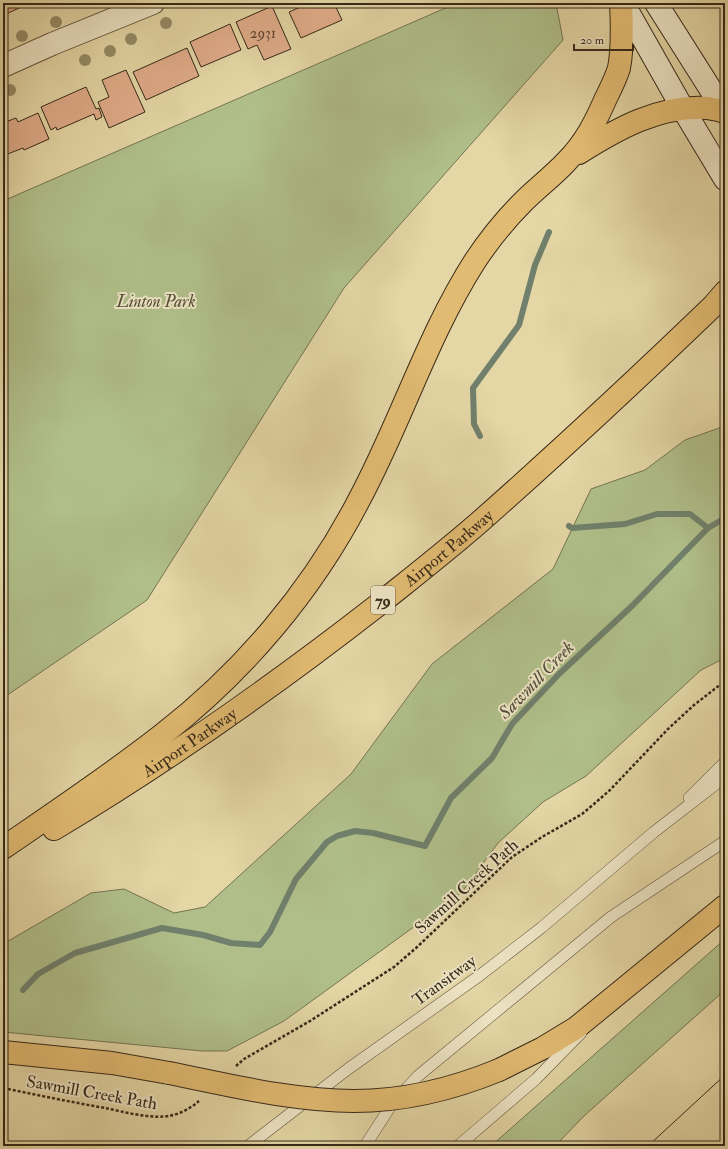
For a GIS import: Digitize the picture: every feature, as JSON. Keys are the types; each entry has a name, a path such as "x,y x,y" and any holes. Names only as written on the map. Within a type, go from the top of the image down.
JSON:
{"highway":[{"path":"568,161 587,137 616,76 620,64 622,3"},
{"path":"3,848 54,814 164,734 212,693 256,648 290,608 324,562 359,501 387,443 446,311 461,284 491,238 523,202 568,161 598,141 636,121 652,115 683,109 706,108 725,112"},
{"name":"Airport Parkway","path":"3,860 78,815 176,752 281,678 358,620 476,525 522,484 598,415 696,322 725,292"},
{"path":"3,1052 99,1061 267,1092 326,1100 355,1101 404,1097 428,1093 473,1080 499,1070 559,1039 576,1028 725,906"}],"main road":[{"path":"3,66 52,44 153,3"},
{"path":"622,3 725,179"},
{"path":"656,3 725,112"}],"lane":[{"name":"Transitway","path":"654,832 725,762"},
{"name":"Transitway","path":"248,1146 348,1069 479,976 541,928 654,832 725,777"},
{"path":"365,1146 392,1104 418,1076 611,917 725,841"},
{"path":"458,1146 536,1079 631,983"}],"path":[{"name":"Sawmill Creek Path","path":"244,1059 310,1021 394,967 512,858 542,837 582,814 594,804 610,790 668,729 694,705 725,681"},
{"name":"Sawmill Creek Path","path":"3,1088 125,1112 154,1116 169,1116 177,1114 191,1108 197,1102"}],"green space":[{"name":"Linton Park","path":"457,3 556,3 563,40 344,288 147,600 3,698 3,201"},
{"path":"725,426 725,658 701,670 586,776 543,802 498,843 462,892 284,1021 227,1051 202,1051 3,1032 3,944 91,893 124,889 174,913 205,907 351,774 432,664 553,569 591,489 645,470 685,440"},
{"path":"725,939 725,990 584,1116 555,1146 491,1146"}],"building":[{"path":"3,3 28,4 6,14 3,8"},
{"path":"304,3 334,3 342,20 301,38 289,12 305,5"},
{"path":"272,6 291,49 264,60 257,45 248,49 236,22"},
{"path":"230,24 241,50 201,67 190,42"},
{"path":"187,48 199,76 146,100 133,72"},
{"path":"126,70 145,112 109,128 98,102 109,97 102,80"},
{"path":"86,87 96,109 99,108 102,117 96,120 94,114 57,130 56,127 51,130 41,107"},
{"path":"38,113 49,139 24,150 23,148 5,155 3,150 3,123 16,118 18,122"}],"waterway":[{"path":"480,436 474,424 473,388 519,325 535,265 549,232"},
{"path":"569,526 572,528 625,524 657,514 690,514 708,528"},
{"name":"Sawmill Creek","path":"23,990 38,974 75,953 162,928 203,935 231,943 260,945 270,932 296,879 327,842 337,836 355,831 373,833 425,846 451,798 492,758 512,724 559,674 633,605 708,528 725,518"}],"tram line":[{"path":"648,1146 725,1075"}]}
